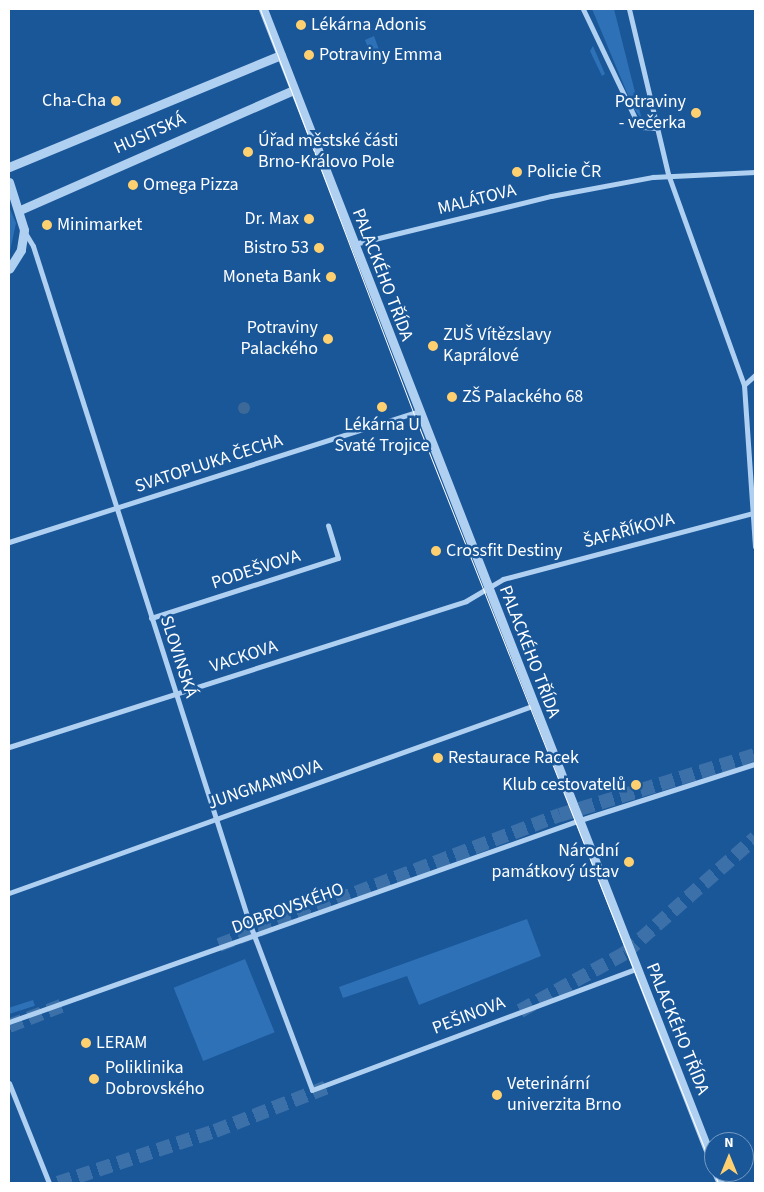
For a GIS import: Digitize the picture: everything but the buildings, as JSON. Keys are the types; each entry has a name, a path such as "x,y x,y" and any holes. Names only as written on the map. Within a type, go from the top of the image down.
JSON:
{"street":[{"name":"PALACKÉHO TŘÍDA","path":"263,9 417,412 704,1141"},
{"path":"583,9 636,120 642,127 656,128"},
{"path":"629,9 668,174 744,385 755,547"},
{"name":"HUSITSKÁ","path":"9,168 281,55"},
{"name":"HUSITSKÁ","path":"20,210 294,90"},
{"name":"MALÁTOVA","path":"352,244 551,196 668,174 755,172"},
{"path":"9,182 20,210 24,230 21,250 9,269"},
{"name":"SLOVINSKÁ","path":"24,230 33,246 214,818 254,936 312,1090"},
{"path":"744,385 755,374"},
{"name":"SVATOPLUKA ČECHA","path":"9,542 417,412"},
{"name":"ŠAFAŘÍKOVA","path":"486,589 503,579 752,513"},
{"name":"PODEŠVOVA","path":"151,618 338,558 328,526"},
{"name":"VACKOVA","path":"9,747 466,601 486,589"},
{"name":"JUNGMANNOVA","path":"9,893 214,818 532,706"},
{"name":"DOBROVSKÉHO","path":"9,1022 577,821 755,764"},
{"name":"PEŠINOVA","path":"312,1090 635,968"},
{"path":"9,1083 49,1183"}],"shaded area":[{"path":"592,9 614,9 642,120 633,107"},
{"path":"374,36 381,55 374,63 365,40"},
{"path":"593,46 605,74 602,76 590,51"},
{"path":"9,207 16,223 9,256"},
{"path":"242,402 246,402 250,408 246,414 242,414 238,410 238,406"},
{"path":"527,919 541,956 419,1005 407,976 343,998 339,987"},
{"path":"245,959 275,1032 203,1061 174,988"},
{"path":"33,1000 35,1006 10,1014 9,1008"}],"tunnel":[{"path":"219,945 560,815 755,755"},
{"path":"520,1011 625,953 755,838"},
{"path":"9,1026 66,1004"},
{"path":"58,1183 215,1131 330,1086"}],"tram line":[{"path":"260,9 419,427 718,1183"}],"place":[{"name":"Lékárna Adonis","path":"301,25"},
{"name":"Potraviny Emma","path":"309,55"},
{"name":"Cha-Cha","path":"116,101"},
{"name":"Potraviny - večerka","path":"696,113"},
{"name":"Úřad městské části Brno-Královo Pole","path":"248,152"},
{"name":"Policie ČR","path":"517,172"},
{"name":"Omega Pizza","path":"133,185"},
{"name":"Dr. Max","path":"309,219"},
{"name":"Minimarket","path":"47,225"},
{"name":"Bistro 53","path":"319,248"},
{"name":"Moneta Bank","path":"331,277"},
{"name":"Potraviny Palackého","path":"328,339"},
{"name":"ZUŠ Vítězslavy Kaprálové","path":"433,346"},
{"name":"ZŠ Palackého 68","path":"452,397"},
{"name":"Lékárna U Svaté Trojice","path":"382,407"},
{"name":"Crossfit Destiny","path":"436,551"},
{"name":"Restaurace Racek","path":"438,758"},
{"name":"Klub cestovatelů","path":"636,785"},
{"name":"Národní památkový ústav","path":"629,862"},
{"name":"LERAM","path":"86,1043"},
{"name":"Poliklinika Dobrovského","path":"94,1079"},
{"name":"Veterinární univerzita Brno","path":"497,1095"}]}
